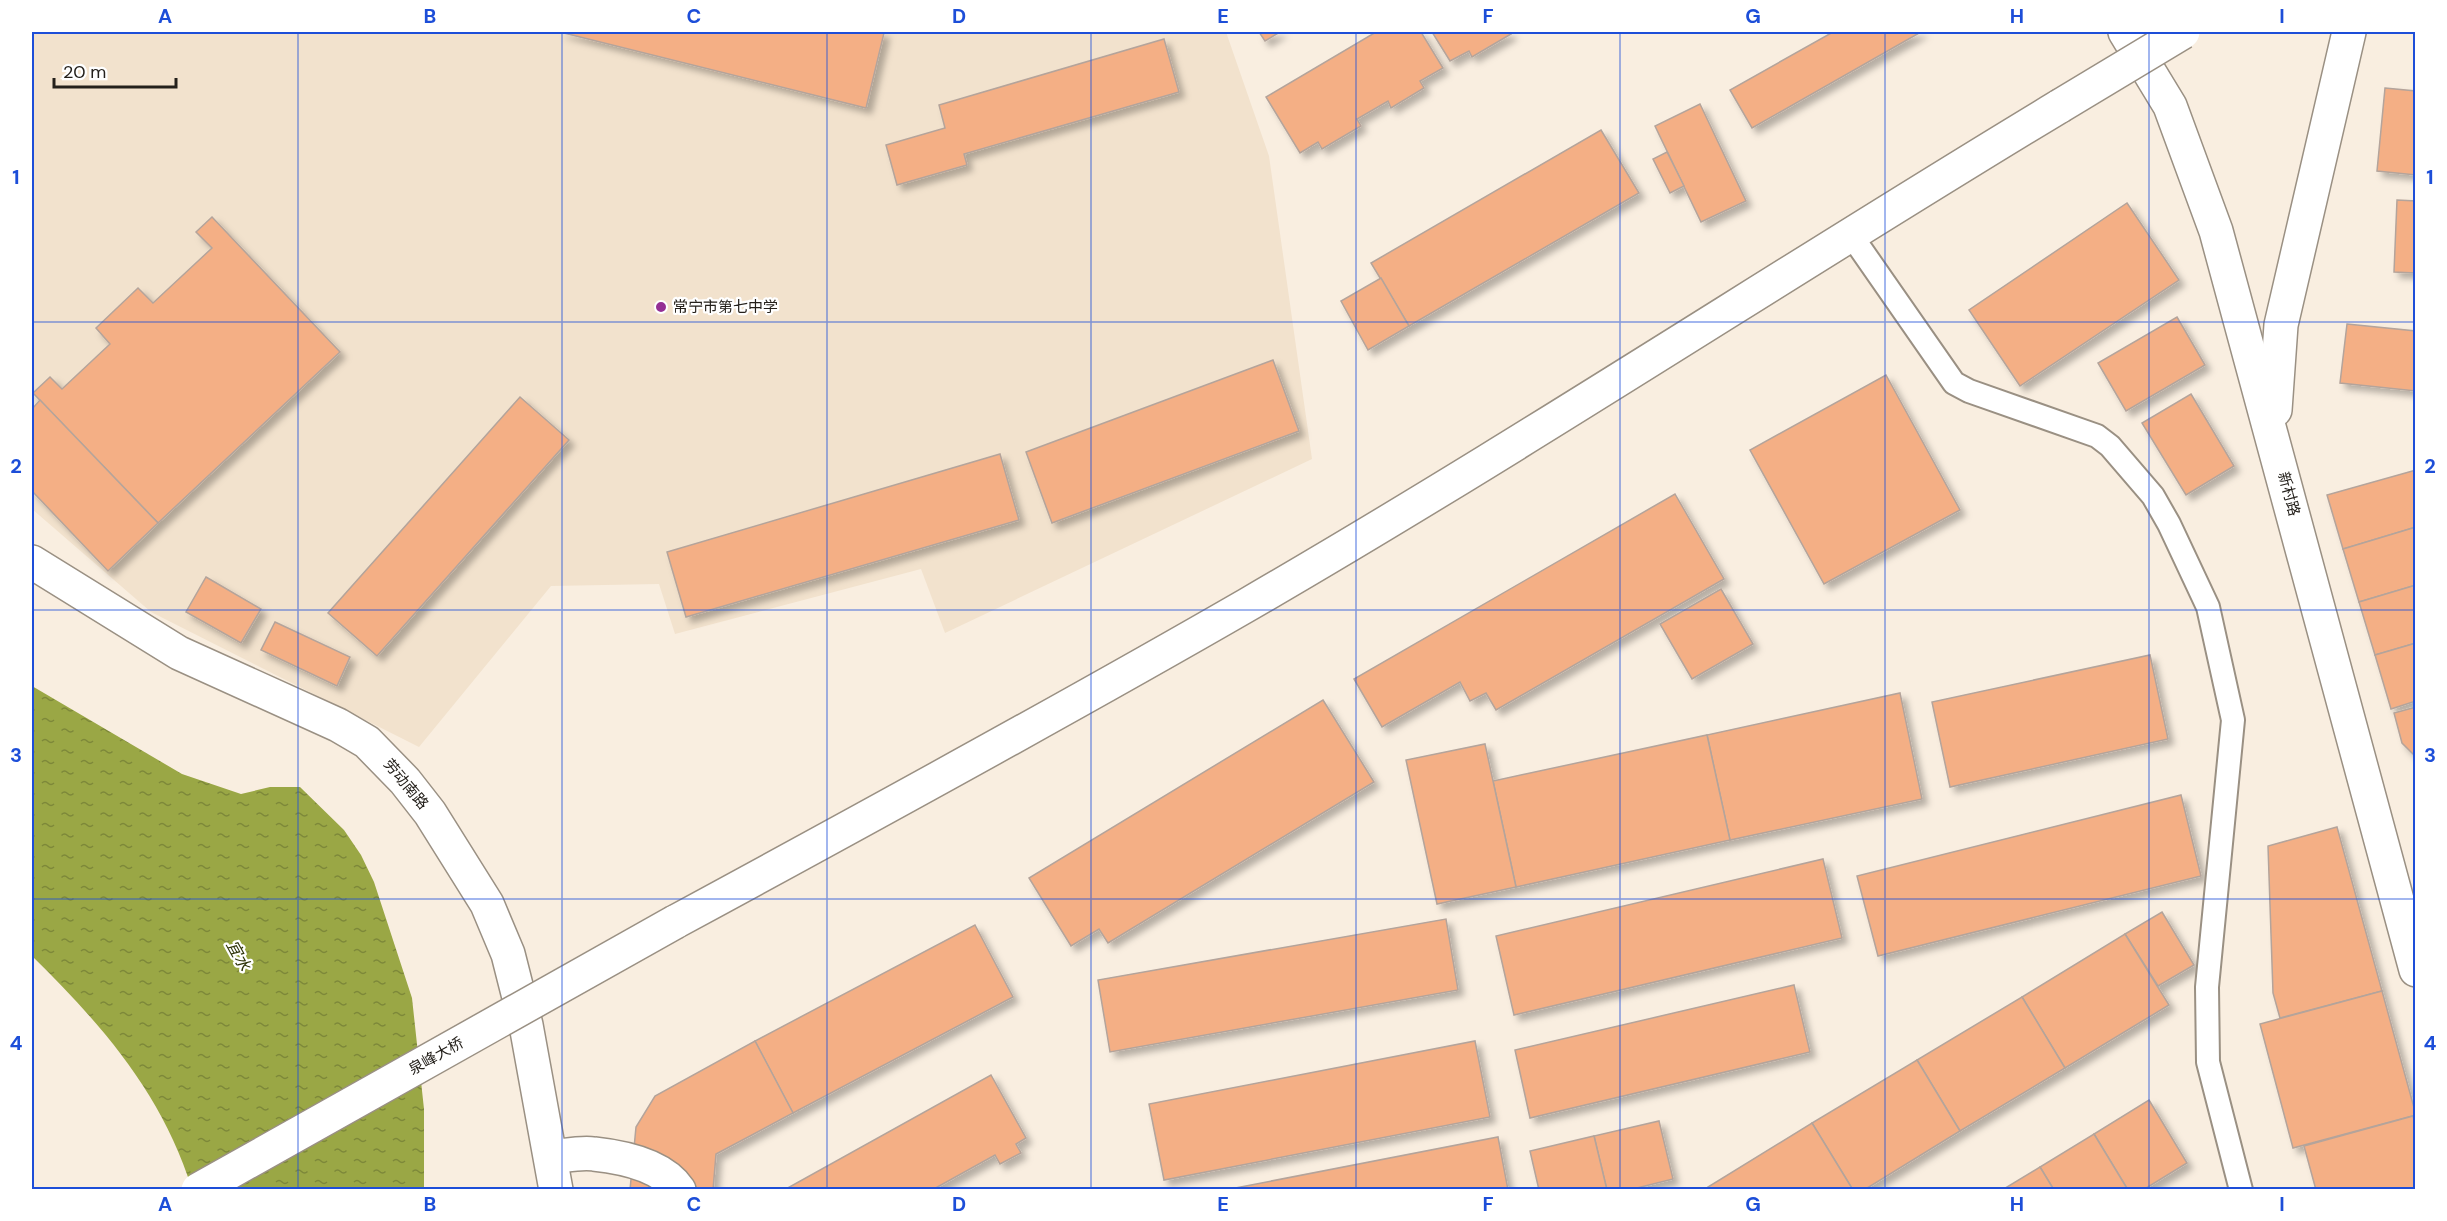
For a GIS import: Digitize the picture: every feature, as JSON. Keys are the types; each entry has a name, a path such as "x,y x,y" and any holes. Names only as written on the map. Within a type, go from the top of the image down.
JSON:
{"main road":[{"name":"新村路","path":"2125,32 2170,106 2212,221 2276,445 2415,970"},
{"name":"泉峰大桥","path":"198,1190 675,922 946,776 1249,604 1506,450 2183,32"},
{"path":"2276,445 2274,395 2281,325 2349,32"},
{"name":"劳动南路","path":"32,562 179,653 338,725 380,753 405,781 430,813 487,904 508,954 526,1025 556,1190"},
{"path":"551,1157 592,1153 651,1167 673,1181 679,1190"}],"lane":[{"path":"1851,235 1954,383 1969,391 2097,436 2133,470 2153,496 2169,524 2208,606 2233,720 2207,987 2208,1062 2241,1190"}],"shaded area":[{"name":"常宁市第七中学","path":"32,32 1226,32 1269,156 1312,459 945,633 921,569 675,634 659,584 551,586 419,747 151,612 32,509"}],"water":[{"name":"宜水","path":"32,686 182,774 241,794 270,787 300,787 344,830 361,855 374,882 412,998 424,1109 424,1189 192,1189 179,1154 147,1091 127,1062 82,1008 32,956"}],"building":[{"path":"560,32 877,32 884,33 866,108"},
{"path":"1259,32 1280,32 1265,41"},
{"path":"1376,32 1421,32 1443,68 1420,81 1424,88 1391,108 1388,101 1357,119 1361,126 1322,149 1318,142 1300,153 1266,97"},
{"path":"1432,32 1509,32 1511,34 1472,57 1469,51 1450,61"},
{"path":"1833,32 1921,32 1752,128 1730,90"},
{"path":"1164,39 1179,92 964,154 967,165 897,185 886,145 945,128 939,105"},
{"path":"2385,88 2416,91 2416,175 2377,171"},
{"path":"1700,104 1746,201 1701,222 1655,126"},
{"path":"1601,130 1639,193 1409,326 1371,263"},
{"path":"1667,152 1684,186 1670,193 1653,159"},
{"path":"2397,200 2416,201 2416,273 2394,272"},
{"path":"2127,203 2179,280 2020,386 1969,310"},
{"path":"212,217 340,352 158,523 33,393 50,377 62,389 110,344 96,328 138,288 153,303 212,248 196,232"},
{"path":"1381,278 1409,326 1368,350 1341,301"},
{"path":"2177,317 2205,365 2126,411 2098,363"},
{"path":"2347,324 2416,331 2416,391 2340,383"},
{"path":"1273,360 1299,431 1052,523 1026,452"},
{"path":"1886,375 1960,510 1824,584 1750,450"},
{"path":"2191,394 2234,466 2186,495 2142,423"},
{"path":"520,397 569,440 377,656 328,613"},
{"path":"40,400 158,523 108,571 32,491 32,409"},
{"path":"1000,454 1019,520 686,617 667,552"},
{"path":"2416,470 2416,527 2343,549 2327,495"},
{"path":"1675,494 1724,579 1496,710 1486,693 1470,701 1460,682 1382,727 1354,679"},
{"path":"2416,527 2416,585 2359,602 2343,549"},
{"path":"206,577 261,609 241,643 186,612"},
{"path":"2416,585 2416,643 2375,655 2359,602"},
{"path":"1721,589 1753,644 1692,679 1660,624"},
{"path":"275,622 350,657 337,686 261,650"},
{"path":"2416,643 2416,701 2391,709 2375,655"},
{"path":"2150,655 2168,739 1950,787 1932,702"},
{"path":"1900,693 1922,799 1730,840 1707,735"},
{"path":"1323,700 1374,782 1108,943 1099,929 1071,946 1029,878"},
{"path":"2416,707 2416,757 2402,743 2394,713"},
{"path":"1707,735 1730,840 1516,887 1493,781"},
{"path":"1485,744 1516,887 1437,904 1406,760"},
{"path":"2181,795 2201,876 1878,956 1857,876"},
{"path":"2337,827 2382,991 2280,1018 2273,993 2268,846"},
{"path":"1823,859 1842,938 1514,1015 1496,936"},
{"path":"2162,912 2194,965 2158,986 2125,934"},
{"path":"1446,919 1458,990 1110,1052 1098,980"},
{"path":"975,925 1013,997 793,1113 755,1041"},
{"path":"2125,934 2169,1005 2065,1068 2022,997"},
{"path":"1794,985 1810,1052 1530,1118 1515,1050"},
{"path":"2382,991 2416,1115 2293,1148 2260,1024"},
{"path":"2022,997 2065,1068 1960,1131 1917,1060"},
{"path":"755,1041 793,1113 716,1154 713,1190 630,1190 636,1127 655,1096"},
{"path":"1475,1041 1490,1117 1164,1180 1149,1104"},
{"path":"1917,1060 1960,1131 1864,1190 1853,1190 1812,1123"},
{"path":"991,1075 1026,1138 1016,1144 1021,1153 1000,1164 995,1155 932,1190 784,1190"},
{"path":"2149,1100 2187,1163 2143,1190 2128,1190 2094,1134"},
{"path":"2413,1116 2416,1127 2416,1190 2316,1190 2304,1146"},
{"path":"1659,1121 1673,1179 1629,1190 1607,1190 1594,1136"},
{"path":"1812,1123 1853,1190 1710,1190 1708,1187"},
{"path":"2094,1134 2128,1190 2054,1190 2040,1167"},
{"path":"1594,1136 1607,1190 1539,1190 1530,1151"},
{"path":"1498,1137 1508,1190 1225,1190"},
{"path":"2040,1167 2054,1190 2002,1190"}],"place":[{"name":"常宁市第七中学","path":"661,307"}]}
